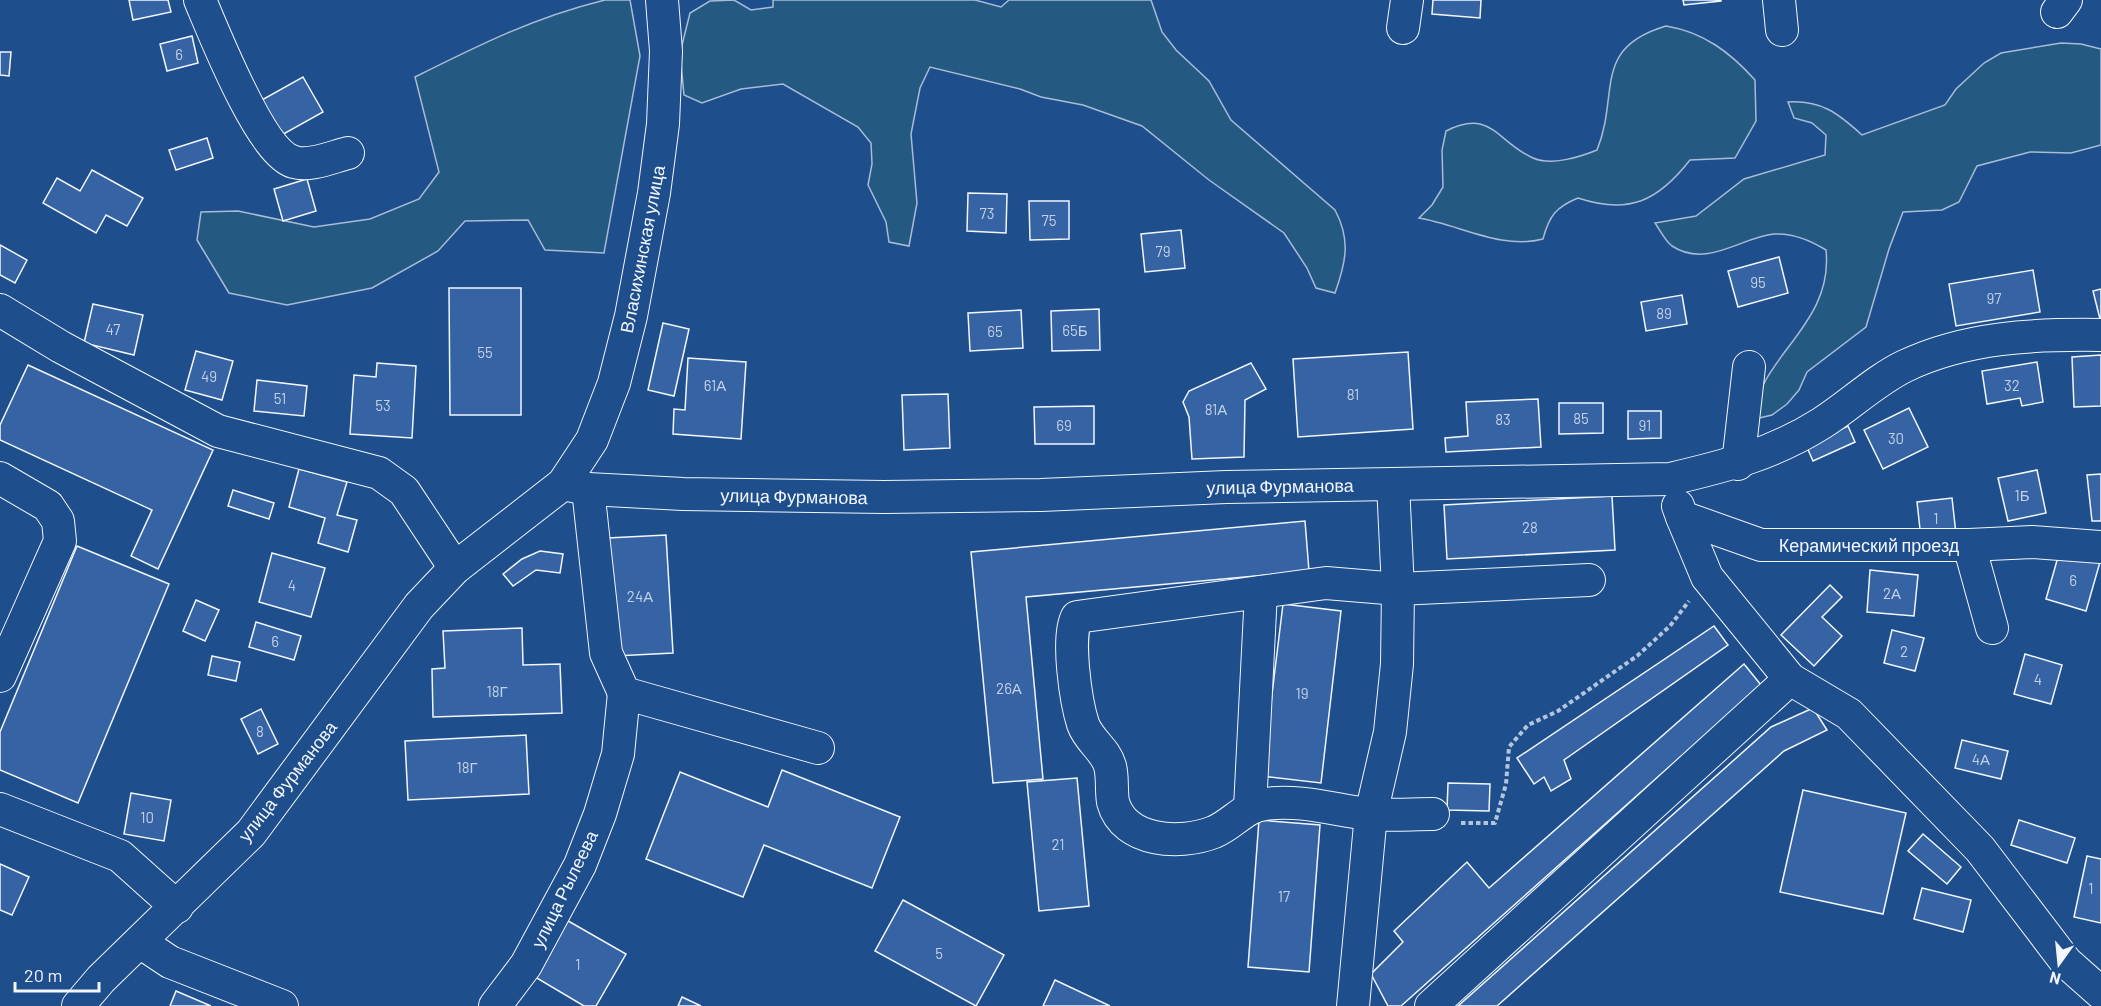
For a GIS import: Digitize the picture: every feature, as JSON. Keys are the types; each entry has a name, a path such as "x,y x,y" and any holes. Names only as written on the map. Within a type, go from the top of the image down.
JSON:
{"street":[{"path":"200,0 236,86 279,154 291,162 303,164 348,153"},
{"name":"Власихинская улица","path":"575,487 614,383 631,316 654,193 663,124 666,51 662,0"},
{"path":"0,310 218,431 379,473 404,491 455,568"},
{"name":"улица Фурманова","path":"78,1006 101,978 251,833 419,606 455,568 575,487 683,494 884,497 1670,479 1738,464 1821,424 1903,367 1939,352 1976,343 2037,334 2101,335"},
{"path":"1738,464 1749,367"},
{"path":"0,478 48,506 58,521 60,541 3,660"},
{"path":"1670,479 1682,517 1707,576 1790,679 1849,714 1980,849 2066,962 2101,993"},
{"path":"1353,1006 1371,814 1390,732 1397,664 1398,589 1393,484"},
{"path":"575,487 606,653 624,693 818,748"},
{"name":"Керамический проезд","path":"1682,517 1761,545 1969,545 2032,542 2101,547"},
{"path":"1969,545 1992,628"},
{"path":"1433,814 1371,814 1301,804 1265,804 1250,808 1214,832 1173,840 1139,833 1123,821 1114,803 1110,765 1100,747 1087,736 1082,719 1072,644 1077,617 1326,583 1398,589 1589,580"},
{"path":"1250,808 1261,592"},
{"path":"1431,1006 1790,679"},
{"name":"улица Рылеева","path":"495,1006 526,965 580,865 600,814 618,754 624,693"},
{"path":"0,809 120,856 177,907"},
{"path":"140,942 170,962 282,1006"}],"path":[{"path":"1433,814 1462,823 1495,824 1506,784 1509,747 1528,725 1558,711 1637,657 1670,626 1707,576"}],"shaded area":[{"path":"605,0 630,0 640,56 604,253 545,250 528,220 465,221 438,251 372,288 287,305 229,293 197,240 201,212 238,211 314,227 370,219 419,199 439,172 415,77 531,23"},
{"path":"734,0 751,10 773,7 773,0 975,0 1001,7 1009,0 1151,0 1162,32 1176,50 1209,81 1231,120 1335,210 1343,231 1345,251 1335,293 1316,288 1307,268 1284,233 1209,180 1142,126 1083,105 1041,97 1020,89 930,67 920,88 911,134 917,203 909,246 889,242 886,222 868,185 872,164 871,143 858,127 783,84 741,89 702,103 684,95 680,53 690,13 710,1"},
{"path":"1666,26 1704,38 1726,52 1755,80 1756,121 1735,158 1690,160 1666,186 1641,201 1613,205 1578,198 1554,213 1543,239 1528,242 1497,239 1419,218 1432,205 1443,187 1442,150 1446,131 1461,125 1474,123 1484,125 1521,151 1540,160 1565,160 1597,150 1617,60 1627,47 1642,35"},
{"path":"2061,43 2081,44 2101,49 2101,145 2071,153 2030,152 1977,166 1959,202 1942,210 1903,212 1889,249 1866,327 1807,372 1799,390 1787,404 1772,415 1755,419 1758,398 1767,378 1807,321 1818,300 1825,277 1826,250 1801,238 1774,234 1711,253 1685,252 1669,244 1655,223 1696,216 1744,179 1825,155 1826,135 1812,123 1794,118 1788,102 1820,106 1837,114 1862,135 1945,105 1956,89 1984,63 2001,53"}],"building":[{"path":"129,0 168,0 171,12 133,20"},
{"path":"1433,0 1481,0 1480,18 1432,14"},
{"path":"1683,0 1721,0 1721,1 1684,5"},
{"path":"192,36 198,63 167,71 160,44"},
{"path":"0,52 11,52 9,76 0,75"},
{"path":"303,77 323,112 280,136 260,101"},
{"path":"207,138 213,158 176,170 169,150"},
{"path":"92,170 143,198 127,226 106,215 96,233 43,203 57,178 80,191"},
{"path":"307,179 316,211 283,221 274,189"},
{"path":"968,193 1007,194 1006,233 967,231"},
{"path":"1029,201 1069,201 1069,239 1030,240"},
{"path":"1181,230 1185,268 1145,272 1141,234"},
{"path":"0,245 27,260 15,283 0,275"},
{"path":"1779,257 1788,293 1738,307 1728,271"},
{"path":"2033,270 2040,312 1956,326 1949,284"},
{"path":"449,288 521,288 521,415 450,415"},
{"path":"2101,289 2101,319 2100,319 2093,291"},
{"path":"1682,295 1687,324 1646,331 1641,302"},
{"path":"93,304 143,315 134,355 84,343"},
{"path":"1099,309 1100,350 1052,351 1051,311"},
{"path":"1021,310 1023,348 970,351 968,313"},
{"path":"663,323 689,329 674,396 648,390"},
{"path":"196,351 233,361 222,400 185,390"},
{"path":"1408,352 1413,429 1298,437 1293,359"},
{"path":"2101,355 2101,406 2074,407 2072,357"},
{"path":"688,358 746,362 741,439 673,434 674,409 685,410"},
{"path":"2037,362 2043,402 2022,406 2020,398 1987,404 1982,371"},
{"path":"377,363 416,366 412,438 350,434 354,375 376,377"},
{"path":"1251,363 1266,389 1245,400 1244,457 1192,459 1189,417 1183,402 1189,391"},
{"path":"28,365 213,450 158,569 131,556 152,510 0,440 0,425"},
{"path":"257,380 307,386 304,416 254,411"},
{"path":"948,394 950,448 904,450 902,395"},
{"path":"1538,399 1541,447 1446,452 1445,438 1468,436 1466,402"},
{"path":"1559,403 1603,403 1603,433 1559,434"},
{"path":"1094,406 1094,444 1035,444 1034,407"},
{"path":"1909,408 1928,447 1883,469 1864,430"},
{"path":"1628,411 1661,411 1661,438 1628,439"},
{"path":"1848,426 1855,442 1813,461 1806,445"},
{"path":"299,469 347,482 337,515 357,520 348,552 318,543 325,518 289,507"},
{"path":"2037,470 2046,513 2008,521 1998,478"},
{"path":"2101,474 2101,521 2092,521 2087,475"},
{"path":"233,490 274,503 269,519 228,506"},
{"path":"1612,496 1615,550 1447,559 1444,505"},
{"path":"1952,498 1956,534 1921,538 1917,502"},
{"path":"1305,521 1309,571 1026,597 1043,779 993,783 971,552"},
{"path":"666,535 673,653 615,656 608,538"},
{"path":"77,546 169,584 78,803 0,770 0,732"},
{"path":"2060,550 2100,562 2086,611 2046,599"},
{"path":"540,551 563,554 560,573 536,570 513,586 503,574 522,559"},
{"path":"272,553 325,568 311,617 259,602"},
{"path":"1870,570 1918,575 1914,616 1867,612"},
{"path":"1830,585 1842,597 1822,617 1842,636 1814,666 1781,635"},
{"path":"196,600 219,610 205,641 183,631"},
{"path":"1283,604 1341,611 1321,783 1262,776"},
{"path":"256,622 301,636 294,660 249,647"},
{"path":"1714,626 1728,645 1564,760 1571,779 1551,791 1544,777 1534,784 1517,758"},
{"path":"522,628 523,665 560,664 562,713 433,717 432,669 445,668 443,631"},
{"path":"1892,630 1924,638 1915,671 1884,663"},
{"path":"2025,654 2062,665 2051,704 2014,694"},
{"path":"212,656 240,662 236,681 208,675"},
{"path":"1744,664 1761,685 1401,1006 1388,1006 1371,974 1403,942 1394,931 1467,862 1489,888"},
{"path":"1813,708 1827,730 1784,751 1497,1006 1458,1006 1771,727"},
{"path":"261,709 278,744 258,754 241,719"},
{"path":"526,735 529,794 408,800 405,741"},
{"path":"1962,740 2008,751 2001,779 1955,768"},
{"path":"782,770 900,817 872,888 764,845 743,897 646,859 680,772 768,807"},
{"path":"1077,778 1089,906 1039,911 1027,782"},
{"path":"1448,783 1490,784 1489,811 1447,810"},
{"path":"1803,790 1906,813 1883,914 1780,892"},
{"path":"131,793 171,800 164,841 124,834"},
{"path":"1259,820 1320,825 1309,972 1248,967"},
{"path":"2019,820 2075,838 2067,863 2011,845"},
{"path":"1923,834 1961,867 1947,884 1908,851"},
{"path":"2087,856 2101,859 2101,923 2074,917"},
{"path":"0,864 29,877 12,915 0,910"},
{"path":"1922,888 1971,900 1963,932 1914,919"},
{"path":"903,900 1004,955 976,1006 875,951"},
{"path":"563,918 626,954 596,1006 584,1006 530,974"},
{"path":"1055,980 1110,1006 1043,1006"},
{"path":"176,991 211,1006 170,1006"},
{"path":"682,997 701,1006 678,1006"}]}
